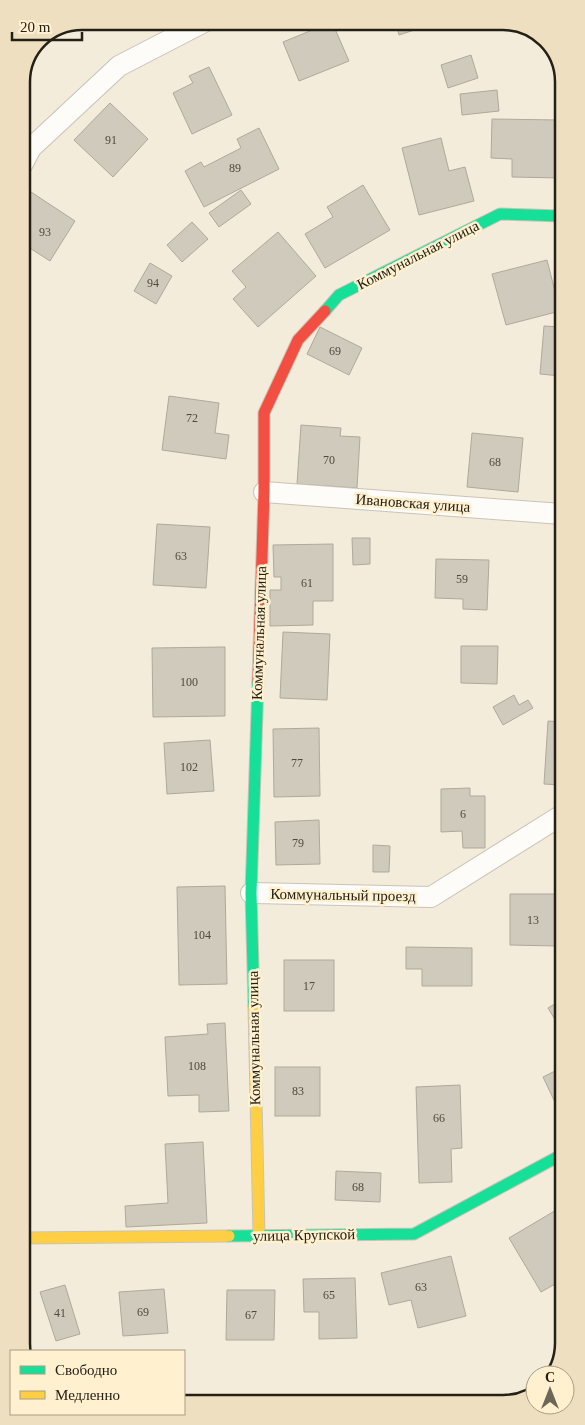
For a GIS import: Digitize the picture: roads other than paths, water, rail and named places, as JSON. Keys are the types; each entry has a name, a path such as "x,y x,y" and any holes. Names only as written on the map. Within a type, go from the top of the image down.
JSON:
{"street":[{"path":"30,150 119,66 189,30"},
{"name":"Коммунальная улица","path":"259,1235 251,893 264,492 264,412 298,340 339,295 500,214 555,216"},
{"name":"Ивановская улица","path":"264,492 555,513"},
{"name":"Коммунальный проезд","path":"251,893 431,897 555,819"},
{"name":"улица Крупской","path":"30,1238 414,1234 555,1158"}]}
